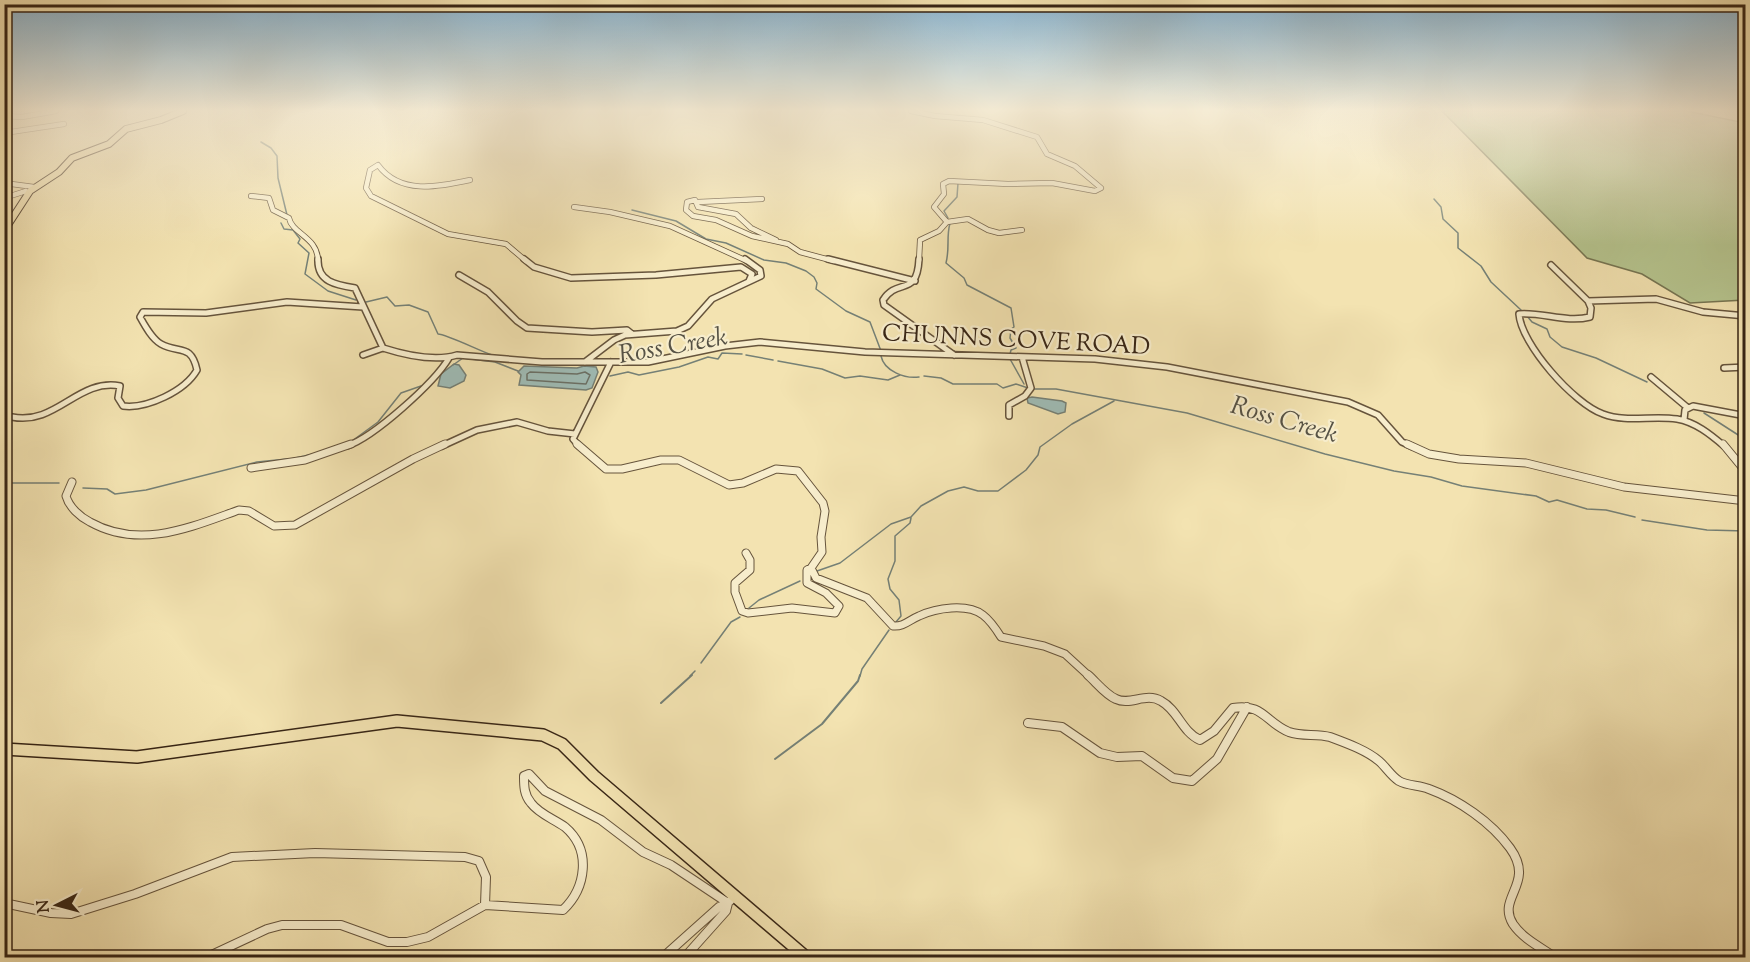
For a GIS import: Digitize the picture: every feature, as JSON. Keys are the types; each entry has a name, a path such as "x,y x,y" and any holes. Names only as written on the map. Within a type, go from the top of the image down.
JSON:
{"main road":[{"path":"4,231 32,189 59,172 72,158 78,156"},
{"path":"4,749 137,758 233,742 397,721 543,735 562,744 594,776 731,900 807,957"}],"street":[{"path":"947,222 934,207 944,194 943,184 949,181 1008,184 1052,183 1095,191 1101,188 1074,165 1052,156"},
{"path":"470,180 448,185 405,183 392,180 379,165 375,165 370,170 366,188 371,196 448,234 506,244 534,267 556,275 571,278 656,275 741,267 752,274 749,281"},
{"path":"4,177 17,183 15,186"},
{"path":"4,183 32,189"},
{"path":"4,198 32,189"},
{"path":"251,196 269,198 273,210 289,218 290,224 301,231 318,252 318,270 321,275 333,283 355,288 384,348 363,355"},
{"path":"762,199 698,202 688,200 685,207 693,216 716,220 762,239 776,240"},
{"path":"698,202 698,207 736,214 751,228 788,244 800,252 915,281"},
{"path":"574,207 637,217 681,230 692,238 741,255 760,270 761,276 758,280 749,281 712,299 698,313 693,322 677,331 632,334 614,340 585,362"},
{"path":"954,355 951,350 913,324 893,314 884,305 883,300 888,294 915,281 919,266 920,240 939,231 947,222 968,219 986,231 997,234 1022,230"},
{"path":"1551,265 1588,301 1592,314 1587,318 1574,319 1532,313 1519,314 1518,320 1523,335 1582,401 1593,410 1614,418 1684,420 1716,439 1746,471"},
{"path":"459,275 474,281 501,303 518,324 528,327 592,332 627,330 632,334"},
{"path":"1588,301 1656,299 1703,312 1746,316"},
{"path":"12,417 24,419 52,412 101,384 120,386 118,398 123,406 146,405 168,395 195,375 197,368 191,355 179,347 160,342 140,317 143,312 206,313 287,302 363,307"},
{"name":"CHUNNS COVE ROAD","path":"384,348 396,352 449,358 457,355 524,362 657,362 752,342 865,352 1095,359 1153,365 1340,400 1374,413 1402,442 1429,454 1459,459 1526,463 1624,487 1746,501"},
{"path":"1009,416 1010,405 1030,389 1022,357"},
{"path":"251,468 305,460 361,441 426,386 442,370 449,358"},
{"path":"612,362 573,439 581,449 606,469 622,469 661,460 679,460 729,485 743,483 776,469 798,471 824,503 825,511 821,537 822,552 807,570 807,583 833,598 839,606 835,613 829,615 791,608 748,613 742,611 735,592 735,583 750,570 750,560 746,552"},
{"path":"1724,368 1746,367"},
{"path":"1651,377 1688,408"},
{"path":"1684,420 1683,412 1688,408 1703,407 1746,416"},
{"path":"72,482 66,488 65,495 67,502 80,517 93,525 123,534 158,534 180,531 239,510 249,511 274,526 288,527 312,518 412,459 477,430 517,422 548,431 575,434"},
{"path":"811,568 816,578 867,598 893,626 902,627 916,616 944,610 979,612 991,621 1001,637 1044,645 1065,654 1120,702 1149,696 1159,700 1176,713 1193,738 1200,740 1214,731 1233,708 1256,707 1287,731 1326,735 1364,752 1378,760 1398,781 1427,788 1460,804 1498,834 1519,862 1522,876 1520,884 1508,901 1508,914 1512,924 1527,938 1556,957"},
{"path":"1028,723 1062,727 1100,753 1117,757 1142,756 1173,778 1192,781 1210,769 1223,751 1233,726 1247,707"},
{"path":"205,957 267,929 282,925 340,925 388,942 407,942 428,937 485,905 563,910 574,900 581,887 584,854 578,840 569,829 534,807 524,790 524,776 529,774 545,791 601,820 643,852 731,900"},
{"path":"4,903 51,913 71,914 135,894 232,857 315,853 465,857 479,861 489,880 485,905"},
{"path":"662,957 677,947 708,917 731,900"},
{"path":"684,957 726,911 731,900"}],"green space":[{"path":"1486,156 1745,156 1745,300 1690,303 1642,274 1587,258"}],"water":[{"path":"454,364 459,365 466,375 464,381 450,388 438,386 441,374"},
{"path":"524,366 577,368 584,366 596,367 598,372 592,388 586,390 519,385 521,375 518,372"},
{"path":"1027,398 1062,401 1066,403 1065,412 1058,414 1028,403"}],"waterway":[{"path":"277,156 278,178 287,215"},
{"path":"948,218 944,211 957,197 958,183"},
{"path":"1434,199 1441,207 1443,219 1458,233 1458,248 1481,266 1491,282 1521,310"},
{"path":"632,210 676,221 706,239 726,243 764,260 786,263 806,271 814,277 817,283 816,289 846,311 870,322 881,351"},
{"path":"281,223 284,229 293,230 300,239 298,243 309,253 305,274 328,291 356,300"},
{"path":"950,223 946,263 964,278 967,285 1011,308 1014,327 1011,329 1010,338 1016,348 1011,350 1010,354"},
{"path":"366,302 387,297 395,306 409,305 428,312 438,334 492,355"},
{"path":"1527,316 1532,322 1547,329 1550,337 1562,347 1596,358 1647,382"},
{"name":"Ross Creek","path":"610,376 628,372 639,375 679,367 708,357 718,359 722,353 742,354"},
{"name":"Ross Creek","path":"746,355 773,360"},
{"name":"Ross Creek","path":"881,356 886,366 896,373 908,377 919,377"},
{"path":"453,365 463,358 495,362 518,371"},
{"path":"1010,359 1024,384"},
{"name":"Ross Creek","path":"778,361 822,369 845,378 860,376 888,380 900,375"},
{"name":"Ross Creek","path":"924,376 941,378 953,384 997,384 1003,388 1016,384 1028,388"},
{"path":"352,441 378,422 401,393 421,386"},
{"name":"Ross Creek","path":"1033,389 1056,389 1187,413 1325,454 1394,471 1431,477 1462,486 1536,496 1549,502 1557,500 1587,509 1606,510 1635,517"},
{"path":"817,571 840,563 891,524 911,517 921,506 948,491 964,487 978,491 998,491 1026,470 1038,455 1040,447 1072,424 1114,401"},
{"path":"1704,413 1746,440"},
{"path":"291,459 313,454"},
{"path":"83,488 107,489 115,494 146,490 257,462 287,459"},
{"path":"4,483 59,483"},
{"path":"896,622 901,616 899,600 890,589 888,579 895,561 895,536 910,523 911,518"},
{"name":"Ross Creek","path":"1642,520 1707,530 1746,531"},
{"path":"749,608 759,600 800,581"},
{"path":"701,663 731,622 740,617"},
{"path":"860,676 862,669 889,630"},
{"path":"690,676 695,671"},
{"path":"661,703 692,675"},
{"path":"775,759 822,724 858,681 860,675"}]}
